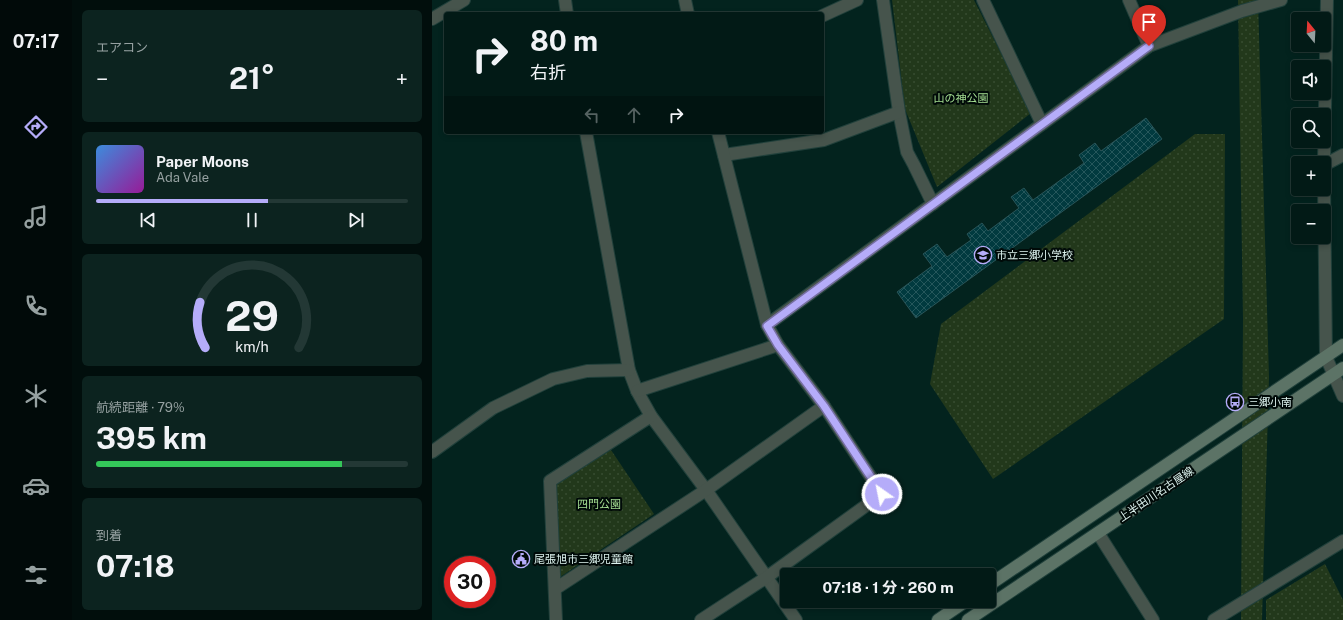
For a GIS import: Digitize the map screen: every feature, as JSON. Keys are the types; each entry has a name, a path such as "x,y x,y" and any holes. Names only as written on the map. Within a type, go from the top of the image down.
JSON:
{"main road":[{"name":"上半田川名古屋線","path":"996,580 1343,345"},
{"name":"上半田川名古屋線","path":"968,620 1338,371"},
{"path":"938,620 956,608"}],"street":[{"path":"432,19 464,0"},
{"path":"565,0 567,12"},
{"path":"685,0 688,12"},
{"path":"824,15 857,0"},
{"path":"883,0 898,112 907,152 933,204"},
{"path":"983,0 1042,124"},
{"path":"1129,0 1149,46"},
{"path":"767,326 1149,46 1242,11 1281,0"},
{"path":"1324,156 1327,0"},
{"path":"724,155 824,140 898,112"},
{"path":"586,134 629,370 637,391 651,416 706,490 796,620"},
{"path":"701,620 767,577 882,494 824,406 778,345 767,326 719,134"},
{"path":"1331,161 1343,155"},
{"path":"1324,196 1326,356 1338,371 1343,396"},
{"path":"637,391 778,345"},
{"path":"432,452 493,408 553,380 587,371 629,370"},
{"path":"555,589 706,490 824,406"},
{"path":"556,620 550,481 651,416"},
{"path":"1098,533 1153,620"},
{"path":"1214,620 1343,540"}],"green space":[{"name":"山の神公園","path":"892,0 974,0 1031,113 937,187 905,109"},
{"path":"1238,0 1258,0 1269,377 1262,620 1241,620 1243,319"},
{"path":"1195,134 1225,134 1224,319 993,479 930,384 941,324"},
{"name":"四門公園","path":"611,450 654,514 560,577 555,483"},
{"path":"1325,564 1343,600 1343,620 1266,620 1266,600"}],"building":[{"path":"1146,118 1162,139 916,318 897,292 932,266 923,254 937,244 947,257 971,240 967,234 982,223 988,231 1019,208 1011,197 1024,188 1033,200 1084,163 1079,155 1095,143 1101,151"}],"place":[{"name":"市立三郷小学校","path":"983,255"},
{"name":"三郷小南","path":"1235,402"},
{"name":"尾張旭市三郷児童館","path":"521,559"}],"route":[{"path":"882,494 824,406 778,345 767,326 1149,46"}]}
